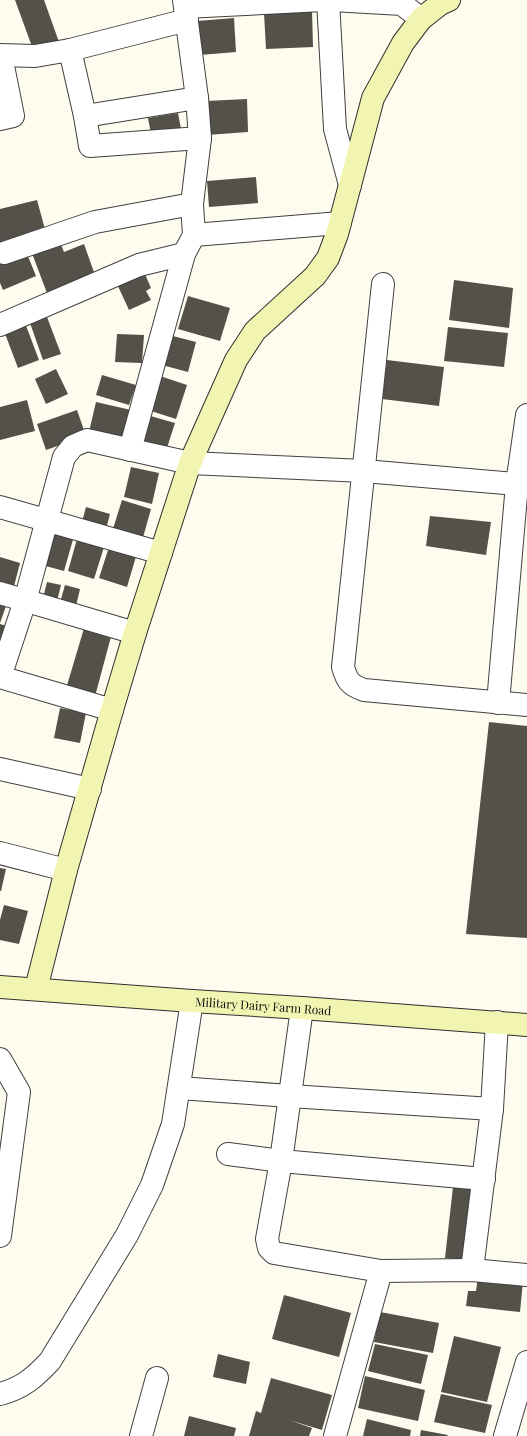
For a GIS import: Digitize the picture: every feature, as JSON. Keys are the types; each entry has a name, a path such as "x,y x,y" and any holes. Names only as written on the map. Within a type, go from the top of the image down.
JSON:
{"street":[{"path":"0,119 13,116 1,55 35,56 70,50 186,9 323,0"},
{"path":"328,0 335,129 350,185"},
{"path":"332,0 402,2 421,19"},
{"path":"36,989 66,870 112,710 135,633 190,463 236,360 255,331 315,276 328,258 337,234 373,98 403,43 421,19 440,4 449,0"},
{"path":"130,450 184,254 194,235 192,204 200,138 197,98 186,9"},
{"path":"70,50 85,116 90,146 200,138"},
{"path":"85,116 197,98"},
{"path":"4,254 94,222 192,204"},
{"path":"194,235 340,223"},
{"path":"0,325 139,265 184,254"},
{"path":"383,284 344,667 346,678 354,687 364,690 527,705"},
{"path":"498,703 522,485 527,414"},
{"path":"112,710 0,677 25,601 64,457 73,446 87,440 190,463 364,471 522,485"},
{"path":"0,507 161,553"},
{"path":"0,593 135,633"},
{"path":"0,769 90,789"},
{"path":"0,853 66,870"},
{"name":"Military Dairy Farm Road","path":"0,986 192,1002 302,1008 527,1025"},
{"path":"0,1394 13,1391 34,1378 50,1360 127,1235 152,1185 173,1124 192,1002"},
{"path":"302,1008 281,1161 267,1239 269,1248 274,1253 381,1271 472,1270 527,1275"},
{"path":"472,1270 492,1109 497,1022"},
{"path":"0,1059 19,1092 3,1196 0,1236"},
{"path":"179,1088 492,1109"},
{"path":"228,1154 281,1161 484,1179"},
{"path":"335,1436 381,1271"},
{"path":"505,1436 527,1362"},
{"path":"141,1436 157,1378"}],"building":[{"path":"15,0 44,0 59,42 34,52"},
{"path":"312,11 313,47 266,49 264,13"},
{"path":"234,18 236,52 200,55 197,21"},
{"path":"247,99 248,132 207,135 206,101"},
{"path":"178,113 181,129 151,134 148,118"},
{"path":"256,177 258,203 209,207 207,181"},
{"path":"37,200 46,233 0,245 0,209"},
{"path":"58,237 64,252 84,244 95,275 47,293 30,248"},
{"path":"25,249 36,276 3,290 0,283 0,260"},
{"path":"144,272 151,288 146,291 151,300 129,310 117,284"},
{"path":"454,280 513,288 509,328 449,320"},
{"path":"188,296 230,308 220,341 178,329"},
{"path":"47,317 61,354 43,360 30,323"},
{"path":"25,323 39,360 18,368 4,331"},
{"path":"448,327 508,333 504,367 444,361"},
{"path":"117,334 144,335 142,363 115,362"},
{"path":"169,335 196,342 188,372 162,365"},
{"path":"387,360 444,367 439,406 382,399"},
{"path":"56,369 68,394 46,404 35,379"},
{"path":"102,375 136,385 129,405 96,395"},
{"path":"160,376 187,385 176,419 148,410"},
{"path":"27,400 35,431 0,440 0,407"},
{"path":"96,402 131,410 123,444 88,436"},
{"path":"77,410 86,436 46,450 37,424"},
{"path":"147,415 175,423 165,454 138,446"},
{"path":"131,467 159,473 152,504 124,497"},
{"path":"122,500 151,509 142,541 112,532"},
{"path":"86,507 110,514 106,529 82,522"},
{"path":"430,516 491,522 486,555 426,546"},
{"path":"52,530 74,536 64,571 42,565"},
{"path":"77,539 104,547 94,579 68,571"},
{"path":"110,544 137,553 127,587 99,578"},
{"path":"0,557 20,563 13,590 0,587"},
{"path":"47,582 61,585 56,605 42,602"},
{"path":"65,585 80,589 75,610 59,606"},
{"path":"0,604 6,606 0,623"},
{"path":"0,624 7,626 3,639 0,638"},
{"path":"85,625 112,633 94,700 65,692"},
{"path":"60,708 86,713 80,743 54,738"},
{"path":"489,722 527,726 527,938 466,934"},
{"path":"0,868 6,869 1,891 0,891"},
{"path":"4,905 28,911 19,944 0,940 0,920"},
{"path":"453,1187 476,1189 468,1260 445,1258"},
{"path":"478,1276 523,1281 520,1312 466,1306 468,1291 476,1291"},
{"path":"284,1295 351,1313 339,1357 272,1339"},
{"path":"380,1312 439,1323 433,1353 374,1342"},
{"path":"454,1336 501,1347 487,1402 441,1392"},
{"path":"375,1344 428,1355 421,1384 368,1371"},
{"path":"218,1354 250,1362 246,1384 213,1377"},
{"path":"365,1376 425,1390 418,1421 358,1408"},
{"path":"271,1378 332,1395 322,1430 289,1420 312,1428 309,1436 249,1436 256,1411 261,1413"},
{"path":"441,1394 492,1405 485,1433 434,1422"},
{"path":"189,1416 236,1428 234,1436 184,1436"},
{"path":"367,1419 411,1430 410,1436 363,1436"},
{"path":"421,1430 448,1435 420,1436"}]}
